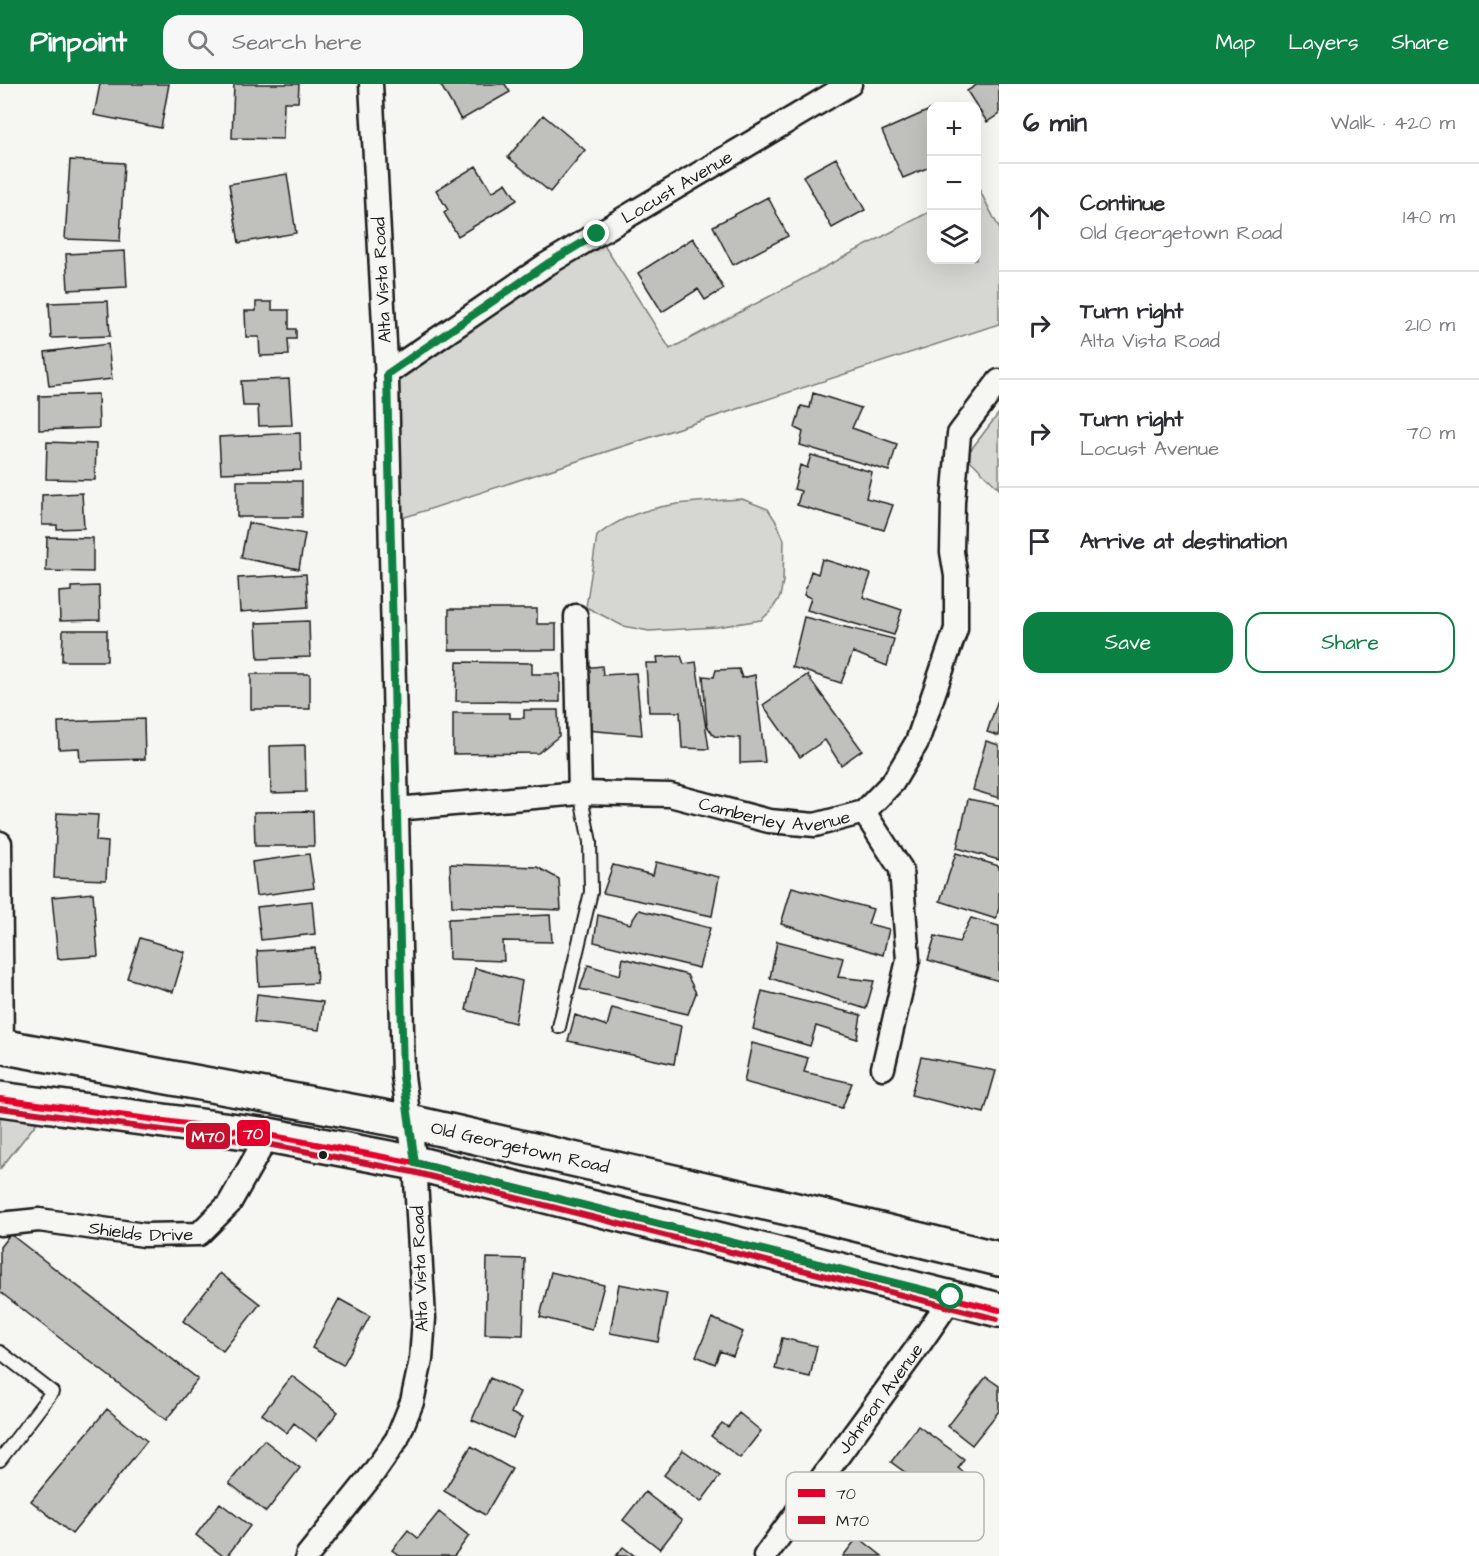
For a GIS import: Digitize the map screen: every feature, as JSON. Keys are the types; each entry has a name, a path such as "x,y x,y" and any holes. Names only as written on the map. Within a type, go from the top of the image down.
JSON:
{"main road":[{"name":"Old Georgetown Road","path":"1,1046 410,1122 814,1214 999,1259"},
{"path":"0,1099 268,1135 415,1163 999,1310"}],"street":[{"name":"Alta Vista Road","path":"307,1556 372,1475 397,1438 412,1402 421,1360 424,1318 415,1163 403,1076 387,374 371,84"},
{"name":"Locust Avenue","path":"387,374 547,264 850,84"},
{"name":"Camberley Avenue","path":"396,809 580,793 670,795 769,821 815,825 864,812 893,782 917,742 956,629 956,576 952,552 953,502 959,434 999,381"},
{"path":"576,616 580,793"},
{"path":"864,812 902,869 907,937 908,960 882,1068"},
{"path":"0,843 1,1046"},
{"name":"Shields Drive","path":"0,1224 39,1220 144,1235 200,1234 229,1204 268,1135"},
{"name":"Johnson Avenue","path":"826,1472 951,1297"},
{"name":"Johnson Avenue","path":"765,1556 786,1527"}],"lane":[{"path":"559,1027 591,892 590,842 580,793"},
{"path":"0,1352 52,1392 0,1460"}],"shaded area":[{"path":"981,193 999,228 999,324 390,522 387,380 597,234 670,349 927,213 927,264 981,264"},
{"path":"999,413 999,489 966,456"},
{"path":"742,499 768,509 784,540 783,581 780,597 771,611 761,620 717,627 649,631 623,626 586,607 597,536 630,516 648,510 685,503"},
{"path":"0,1099 50,1106 0,1169"}],"building":[{"path":"100,84 169,84 161,128 94,115"},
{"path":"234,84 299,84 298,102 284,102 283,139 232,138"},
{"path":"440,84 505,84 510,92 461,120"},
{"path":"978,84 999,84 999,114 987,122 981,113 981,102 974,102 967,91"},
{"path":"927,111 927,168 903,178 882,131"},
{"path":"543,115 585,150 550,192 508,157"},
{"path":"836,158 865,210 832,228 803,176"},
{"path":"70,160 124,163 120,241 65,239"},
{"path":"476,166 492,192 506,183 517,200 458,236 444,213 448,210 436,190"},
{"path":"287,174 296,233 239,243 229,184"},
{"path":"768,197 788,236 733,265 713,226"},
{"path":"693,238 724,289 705,300 698,289 662,312 638,273"},
{"path":"125,251 127,287 68,290 66,254"},
{"path":"108,301 110,336 51,338 49,303"},
{"path":"256,302 272,302 272,310 289,310 289,329 296,329 296,339 288,339 289,355 260,356 259,337 246,337 245,311 256,311"},
{"path":"108,344 112,379 49,386 45,352"},
{"path":"289,379 292,425 259,426 258,406 243,406 241,381"},
{"path":"813,393 861,408 852,428 897,444 889,471 800,445 803,432 795,428 801,406 810,408"},
{"path":"98,394 99,428 39,430 39,396"},
{"path":"300,433 301,470 221,473 219,437"},
{"path":"47,442 96,444 95,480 46,479"},
{"path":"811,455 872,472 866,498 893,505 884,530 797,505 801,491 794,489 800,465 807,468"},
{"path":"237,481 302,481 302,517 237,517"},
{"path":"82,493 84,528 57,529 57,525 42,525 42,495"},
{"path":"248,523 305,534 299,569 241,558"},
{"path":"47,537 93,538 93,572 46,571"},
{"path":"822,559 871,574 863,597 902,610 894,635 807,610 811,598 804,595 811,571 818,574"},
{"path":"306,574 308,607 240,612 238,578"},
{"path":"99,586 100,620 60,621 59,592 71,591 71,587"},
{"path":"449,609 537,609 537,624 556,624 556,650 449,650"},
{"path":"804,617 894,639 887,666 853,652 841,683 792,667"},
{"path":"309,621 310,657 258,659 256,623"},
{"path":"63,630 107,630 107,661 62,661"},
{"path":"681,656 684,664 696,662 709,749 682,748 680,712 649,712 646,663 658,663 657,657"},
{"path":"457,662 532,663 532,674 560,674 560,702 456,701"},
{"path":"602,666 603,675 636,673 642,735 586,730 584,668"},
{"path":"739,669 742,678 755,675 765,762 740,763 740,738 714,736 707,726 703,676 714,677 716,670"},
{"path":"251,674 310,674 310,709 251,709"},
{"path":"807,675 862,750 841,765 825,740 800,757 763,705"},
{"path":"999,697 999,736 987,732"},
{"path":"524,710 558,710 559,736 538,753 453,754 453,713 510,713 510,718 524,718"},
{"path":"144,719 145,759 80,761 79,748 59,749 58,722"},
{"path":"986,741 999,745 999,798 973,790"},
{"path":"305,745 306,792 271,793 270,746"},
{"path":"968,799 999,805 999,860 957,848"},
{"path":"313,811 314,846 255,846 254,812"},
{"path":"57,813 98,815 96,841 108,842 106,880 54,878"},
{"path":"956,853 999,866 999,908 996,919 940,901"},
{"path":"309,854 314,888 256,896 252,862"},
{"path":"656,862 719,877 712,916 603,893 613,865 653,875"},
{"path":"450,864 537,867 559,879 561,910 452,906"},
{"path":"792,887 873,909 868,924 889,929 883,955 781,924"},
{"path":"93,893 98,956 58,959 52,897"},
{"path":"312,901 315,934 261,940 257,907"},
{"path":"639,910 710,928 699,968 594,942 598,915 630,924"},
{"path":"550,915 552,942 503,941 504,961 449,959 448,919"},
{"path":"971,918 999,926 999,981 928,960 935,936 959,942"},
{"path":"140,938 185,952 173,992 127,978"},
{"path":"777,941 843,958 838,977 874,981 866,1009 770,978"},
{"path":"315,948 317,983 259,986 257,951"},
{"path":"623,958 687,975 696,993 688,1014 580,989 588,965 620,975"},
{"path":"475,968 522,981 515,1023 466,1010"},
{"path":"762,991 861,1015 857,1039 816,1026 810,1046 753,1029"},
{"path":"257,994 323,1002 319,1030 254,1022"},
{"path":"612,1008 681,1026 674,1064 568,1041 575,1015 607,1026"},
{"path":"752,1043 808,1058 804,1072 852,1083 842,1108 744,1082"},
{"path":"921,1057 996,1071 984,1113 911,1095"},
{"path":"10,1234 198,1379 166,1420 0,1292 0,1247"},
{"path":"487,1258 525,1259 523,1335 485,1334"},
{"path":"551,1272 604,1285 592,1330 540,1317"},
{"path":"220,1273 260,1304 223,1351 183,1321"},
{"path":"619,1284 667,1293 658,1342 610,1333"},
{"path":"339,1299 370,1316 343,1365 312,1348"},
{"path":"712,1318 743,1332 733,1356 720,1351 715,1364 696,1356"},
{"path":"782,1338 817,1346 810,1377 775,1369"},
{"path":"292,1376 338,1412 316,1440 294,1423 287,1433 262,1414"},
{"path":"986,1377 999,1386 999,1411 972,1445 948,1426"},
{"path":"490,1378 520,1392 511,1413 522,1418 513,1438 472,1420"},
{"path":"107,1409 147,1441 72,1534 31,1501"},
{"path":"739,1413 761,1431 740,1458 711,1436 722,1423 728,1427"},
{"path":"918,1426 964,1459 958,1468 963,1472 905,1472 891,1462"},
{"path":"264,1440 300,1468 266,1512 229,1483"},
{"path":"471,1446 512,1469 485,1515 444,1491"},
{"path":"683,1450 720,1476 701,1502 664,1475"},
{"path":"645,1492 682,1521 660,1549 623,1520"},
{"path":"220,1503 250,1526 227,1556 223,1556 196,1535"},
{"path":"439,1512 469,1536 454,1556 400,1556 392,1550 408,1530 418,1538"},
{"path":"855,1541 863,1541 882,1556 843,1556"},
{"path":"623,1547 635,1556 616,1556"}],"transit line":[{"name":"70","path":"0,1099 268,1135 415,1163 999,1310"},
{"name":"M70","path":"0,1108 267,1144 413,1172 997,1319"}],"route":[{"path":"597,234 547,264 387,374 403,1076 415,1163 951,1297"}]}
